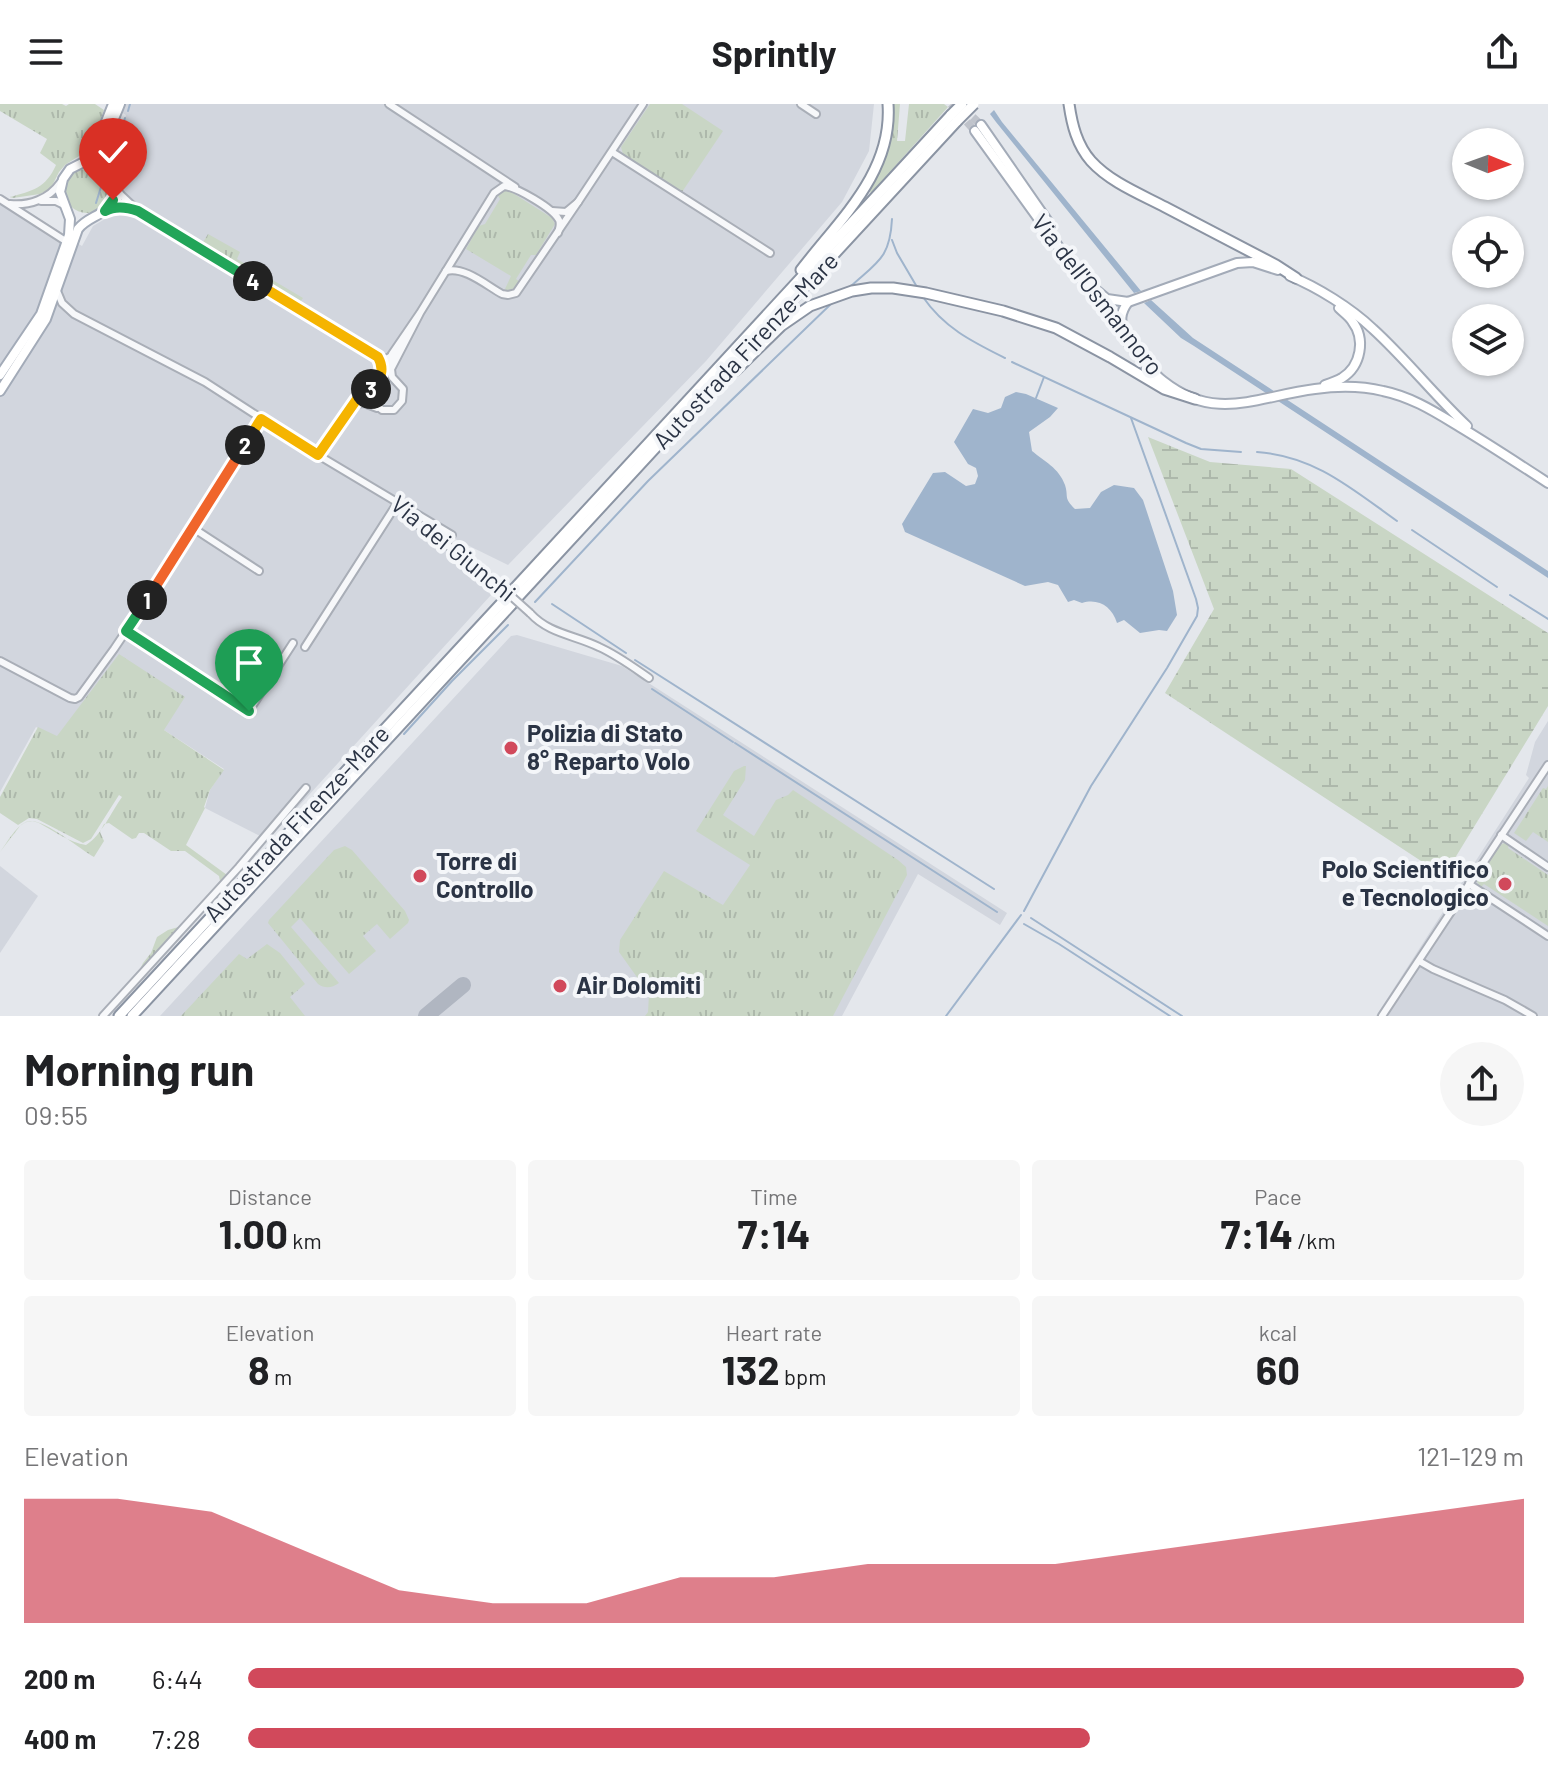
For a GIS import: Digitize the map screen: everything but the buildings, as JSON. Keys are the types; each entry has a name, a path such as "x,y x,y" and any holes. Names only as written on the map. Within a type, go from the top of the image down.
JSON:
{"highway":[{"path":"759,324 845,217 868,183 886,136 888,104"},
{"name":"Autostrada Firenze-Mare","path":"119,1016 661,444 954,118 962,104"},
{"name":"Autostrada Firenze-Mare","path":"132,1016 759,324 954,118 974,104"},
{"path":"1069,104 1072,126 1080,143 1089,159 1103,173 1296,278"},
{"path":"661,444 781,326 828,298 871,288 926,293 1026,318 1066,333 1164,389 1195,399"}],"main road":[{"path":"50,302 71,226 61,195 61,182 68,170 90,158 95,151 113,104"},
{"path":"0,391 6,372 57,291 78,229 87,220 105,211 113,197 114,184 103,159 120,104"},
{"name":"Via dell'Osmannoro","path":"1479,438 1359,317 1296,278 1261,264 1246,262 1128,302 1107,299 1097,292 978,128 1126,340 1161,379 1195,399 1229,405 1257,402 1316,388 1368,388 1400,395 1432,410 1548,483"},
{"path":"81,163 94,163 106,170"},
{"path":"65,206 78,215 94,216"},
{"path":"1316,388 1346,375 1359,353 1358,330 1327,296"},
{"path":"1128,302 1121,322 1139,355"}],"street":[{"path":"446,271 464,272 502,294 514,294 520,289 643,104"},
{"path":"801,104 816,114"},
{"path":"392,105 547,209 558,220 558,233"},
{"path":"612,152 770,253"},
{"path":"381,410 371,394 392,354 494,193 497,182 490,171"},
{"path":"4,201 17,205 33,201 52,193 61,182"},
{"path":"114,184 138,211 378,357 387,358 392,354"},
{"path":"494,193 504,186 517,189"},
{"path":"33,201 54,200 65,206"},
{"path":"4,201 67,242"},
{"path":"547,209 562,213 570,211 578,202"},
{"path":"105,211 120,207 138,211"},
{"path":"458,252 457,264 464,272"},
{"name":"Via dei Giunchi","path":"57,291 62,303 74,314 205,382 416,514 412,519 417,524 478,567 539,622 599,646 649,678"},
{"path":"354,404 367,403 381,410 392,411 401,404 403,389 391,375 392,364 420,313"},
{"path":"378,357 382,365 378,380"},
{"path":"318,455 361,395 378,380 395,380"},
{"path":"0,661 73,698 79,697 126,631 261,419"},
{"path":"305,647 398,502"},
{"path":"416,514 452,535"},
{"path":"193,528 259,571"},
{"path":"126,631 249,711 293,643"},
{"path":"1382,1016 1548,765"},
{"path":"1540,777 1547,782"},
{"path":"103,1016 239,867 306,788"},
{"path":"1501,835 1548,867"},
{"path":"1469,884 1548,936"},
{"path":"1419,961 1533,1016"}],"shaded area":[{"path":"107,104 874,104 869,151 842,202 706,361 508,565 449,536 444,545 491,595 268,840 205,808 210,790 224,769 164,730 57,737 36,727 0,792 0,194 82,246 93,226 122,209 124,186 112,162 126,115"},
{"path":"517,635 622,666 1007,913 1000,925 918,874 842,1016 160,1016 511,636"},
{"name":"Polo Scientifico e Tecnologico","path":"1548,721 1548,1016 1376,1016 1529,778 1526,775 1535,742"},
{"path":"0,866 38,896 0,953"}],"green space":[{"path":"0,104 95,104 104,110 90,149 65,165 51,188 40,194 13,198 10,197 43,184 56,165 40,153 47,139 0,111"},
{"path":"650,104 682,104 723,131 682,192 623,154 621,147"},
{"path":"891,104 900,104 897,141 905,141 909,104 944,104 948,107 871,193 869,190"},
{"path":"87,167 103,174 110,190 103,206 87,213 71,206 64,190 71,174"},
{"path":"505,190 552,218 555,224 536,255 531,255 516,279 520,282 507,291 505,289 511,276 466,249 500,199 500,192"},
{"path":"208,234 240,252 237,259 303,298 300,302 202,244"},
{"path":"1148,437 1210,462 1291,469 1548,633 1548,706 1444,876 1165,693 1214,609"},
{"path":"119,654 185,697 164,730 224,770 210,790 205,808 186,845 227,875 192,914 220,881 219,876 185,851 171,851 144,833 132,839 109,823 105,824 122,797 119,795 91,839 83,843 37,819 29,818 18,825 0,813 0,797 38,727 57,736"},
{"path":"744,766 745,780 723,815 754,836 776,800 793,790 898,860 906,867 907,875 833,1016 645,1016 649,994 619,952 620,940 664,871 723,905 750,865 696,831 734,771"},
{"path":"1548,786 1548,842 1533,832 1526,841 1514,833 1543,788"},
{"path":"101,830 104,841 94,857 67,839 86,845"},
{"path":"1504,843 1548,875 1548,926 1477,882 1499,846"},
{"path":"345,846 352,850 405,911 409,920 390,939 377,924 364,935 376,951 349,974 300,918 291,927 339,983 326,987 318,984 268,923 334,850"},
{"path":"181,926 136,977 157,937"},
{"path":"267,944 280,953 305,984 290,997 305,1016 181,1016 239,954 247,959"}],"water":[{"path":"994,110 1141,291 1134,293 996,122 990,114"},
{"path":"1151,300 1193,338 1548,571 1548,578 1181,338 1144,303"},
{"path":"1016,392 1058,408 1029,432 1032,451 1059,474 1068,500 1075,509 1090,508 1101,492 1114,485 1134,488 1143,500 1173,591 1177,615 1167,631 1140,633 1124,620 1117,623 1112,612 1099,603 1068,602 1058,585 1048,582 1025,586 905,532 902,524 933,473 945,472 966,486 975,484 978,476 976,468 968,464 954,442 973,409 988,413 1001,408 1005,397"}],"waterway":[{"path":"128,111 130,104"},
{"path":"114,149 125,118"},
{"path":"96,203 101,187"},
{"path":"850,287 885,252 892,219"},
{"path":"892,240 917,287"},
{"path":"923,297 950,326 1005,358"},
{"path":"535,602 648,481 833,302"},
{"path":"1012,362 1201,449 1241,452"},
{"path":"1036,398 1044,377"},
{"path":"1024,911 1091,786 1197,616 1196,599 1131,418"},
{"path":"1257,452 1315,467 1397,521"},
{"path":"1412,530 1497,587"},
{"path":"1510,595 1548,619"},
{"path":"552,604 626,653"},
{"path":"404,734 508,625"},
{"path":"635,660 994,889"},
{"path":"652,689 733,742"},
{"path":"735,743 997,912"},
{"path":"946,1016 1021,915"},
{"path":"1031,918 1182,1016"},
{"path":"1024,924 1170,1016"}],"taxiway":[{"path":"426,1016 463,985"}],"tunnel":[{"path":"951,104 975,131"},
{"path":"964,109 981,125"}],"place":[{"name":"Polizia di Stato 8° Reparto Volo","path":"511,748"},
{"name":"Torre di Controllo","path":"420,876"},
{"name":"Polo Scientifico e Tecnologico","path":"1505,884"},
{"name":"Air Dolomiti","path":"560,986"}],"route":[{"path":"113,200 105,211 120,207 138,211 378,357 382,365 379,381 357,399 318,455 261,419 126,631 249,711"}]}
